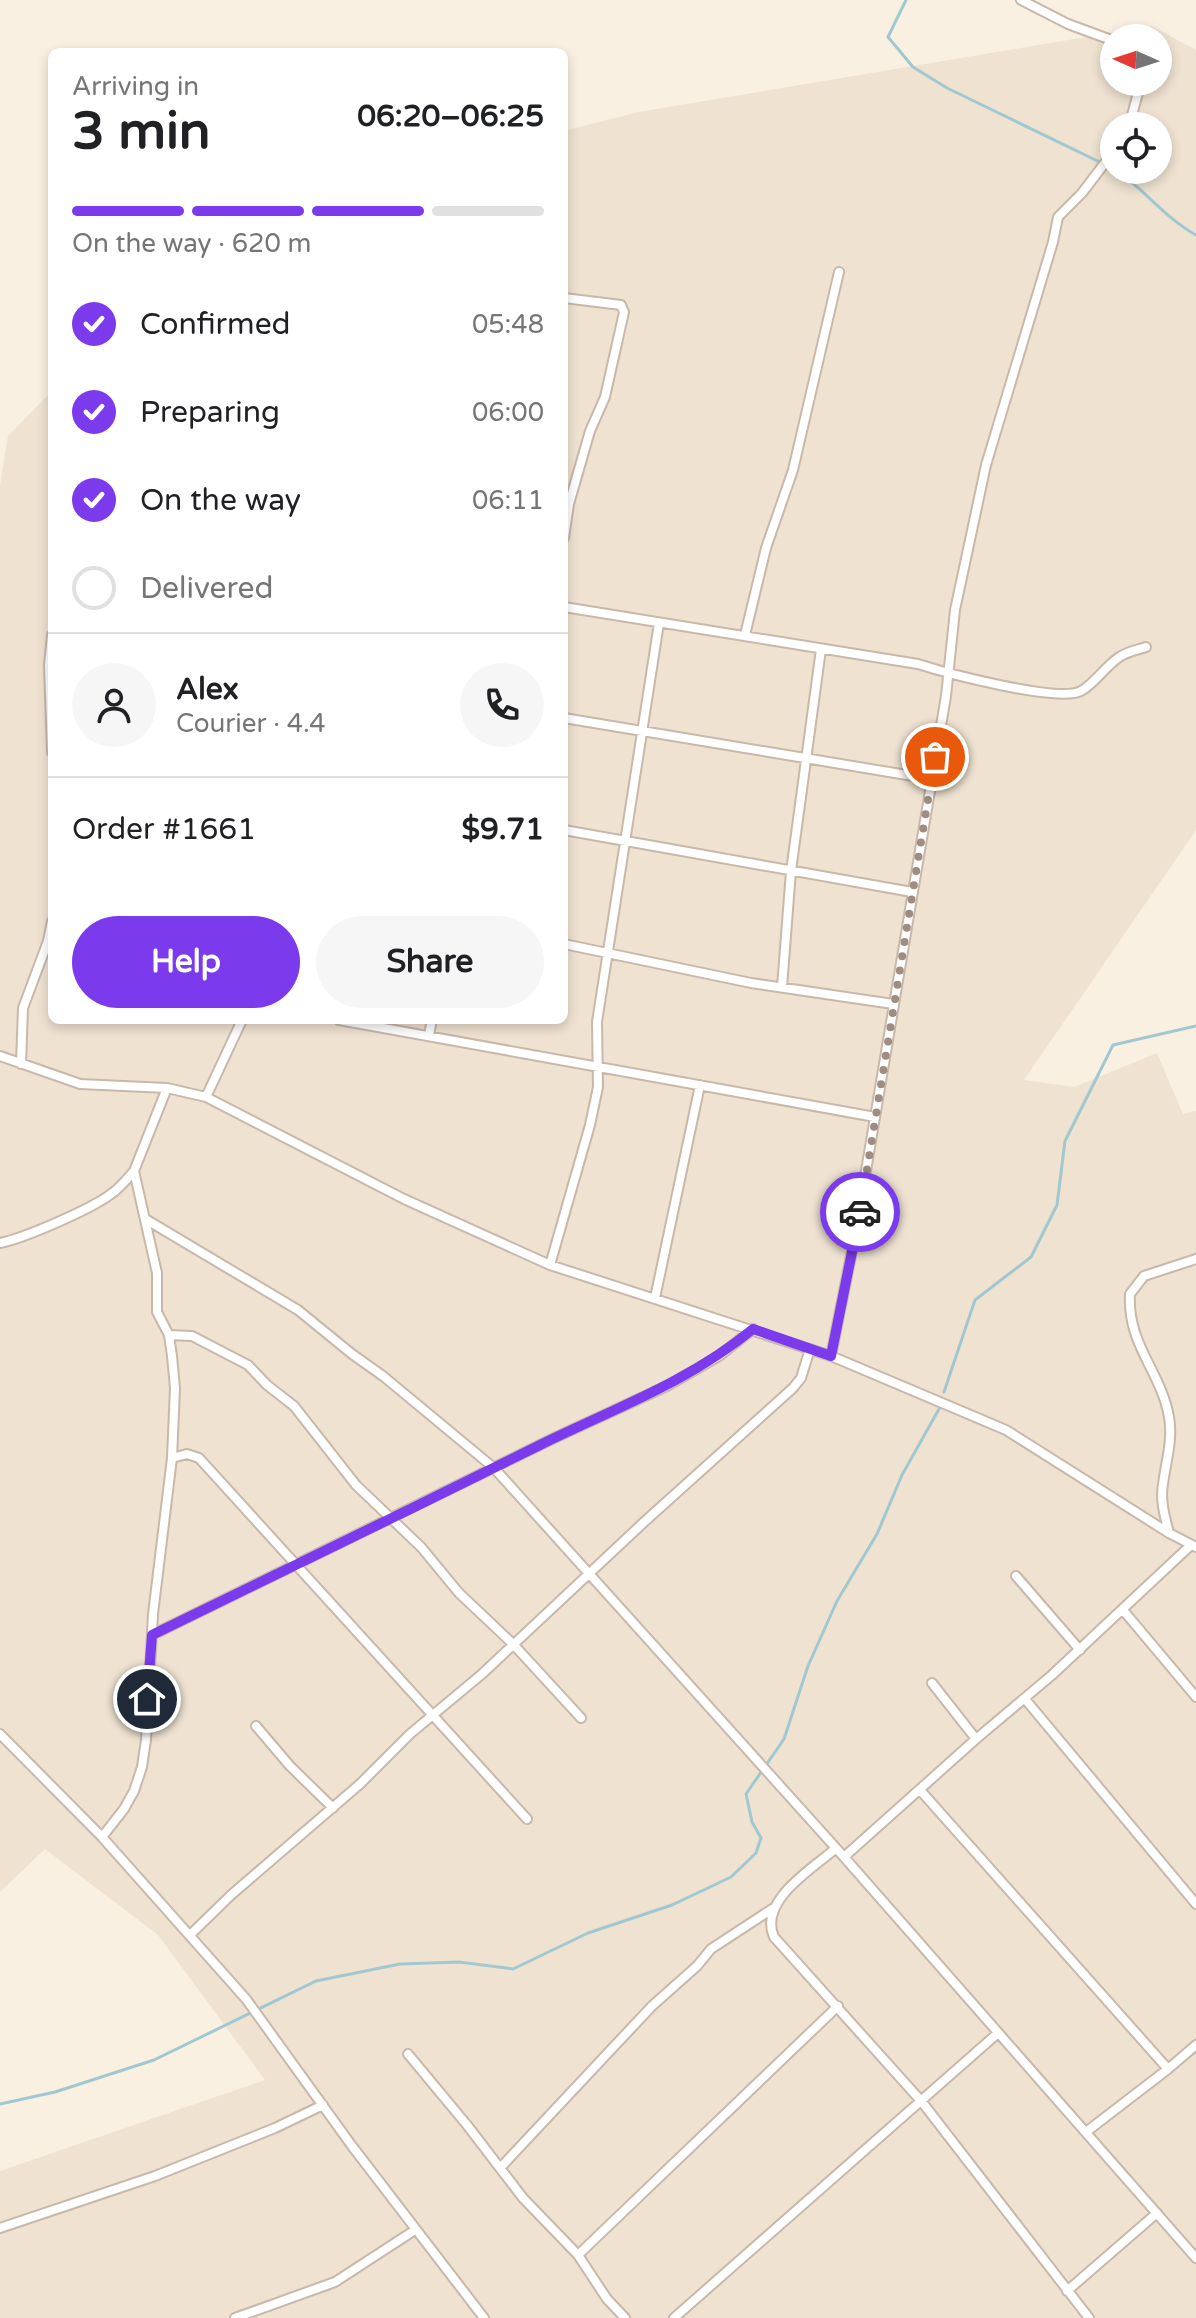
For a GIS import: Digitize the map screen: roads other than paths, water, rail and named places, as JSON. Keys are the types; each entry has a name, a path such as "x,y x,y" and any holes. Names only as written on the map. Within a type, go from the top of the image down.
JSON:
{"street":[{"path":"1021,0 1068,24 1100,36"},
{"path":"831,1356 855,1236 949,674 955,610 986,465 1058,217 1100,169"},
{"path":"745,635 766,548 793,470 839,272"},
{"path":"568,298 621,305 624,312 605,397 590,431 568,511"},
{"path":"568,608 918,664 949,674 1039,691 1068,693 1081,690 1120,656 1146,647"},
{"path":"550,1265 598,1087 597,1022 606,952 659,623"},
{"path":"782,987 791,871 821,649"},
{"path":"568,719 931,779"},
{"path":"568,831 912,892"},
{"path":"21,1064 23,1008 48,941"},
{"path":"568,945 782,987 893,1004"},
{"path":"206,1097 240,1024"},
{"path":"363,1024 875,1117"},
{"path":"429,1035 431,1024"},
{"path":"0,1056 80,1084 167,1088 206,1097 404,1199 550,1265 831,1356 1006,1430 1193,1546 1080,1650 844,1857"},
{"path":"655,1298 700,1085"},
{"path":"0,1243 16,1239 114,1192 134,1171 167,1088"},
{"path":"102,1837 124,1809 142,1767 152,1635 172,1458 175,1388 169,1335 157,1312 157,1273 134,1171"},
{"path":"147,1220 298,1310 494,1468 844,1857 1196,2258"},
{"path":"1169,1533 1162,1499 1171,1432 1169,1414 1136,1338 1130,1294 1144,1276 1196,1259"},
{"path":"152,1635 667,1386 719,1356 753,1329"},
{"path":"169,1335 192,1336 248,1365 294,1406 356,1485 421,1547 459,1593 513,1644 581,1718"},
{"path":"190,1935 793,1388 801,1378 810,1349"},
{"path":"172,1458 187,1454 199,1458 527,1819"},
{"path":"1016,1576 1080,1650"},
{"path":"1123,1610 1196,1697"},
{"path":"932,1683 976,1739"},
{"path":"1025,1699 1196,1904"},
{"path":"256,1726 290,1766 333,1808"},
{"path":"0,1734 102,1837 246,1999 415,2230 484,2318"},
{"path":"920,1790 1168,2069"},
{"path":"500,2168 652,2006 697,1966 711,1949 772,1909 778,1899 835,1849"},
{"path":"772,1909 774,1937 922,2102 1089,2318"},
{"path":"578,2255 838,2006"},
{"path":"674,2318 998,2033"},
{"path":"1086,2132 1196,2045"},
{"path":"408,2054 523,2198 578,2255 607,2299 625,2318"},
{"path":"0,2228 155,2176 275,2128 323,2105"},
{"path":"1067,2291 1157,2213"},
{"path":"235,2318 335,2282 415,2230"}],"waterway":[{"path":"906,0 888,37 913,67 947,88 1100,162"},
{"path":"1134,184 1196,235"},
{"path":"944,1392 975,1300 1031,1257 1057,1205 1065,1141 1113,1045 1196,1026"},
{"path":"0,2104 55,2092 154,2060 316,1981 400,1964 459,1962 513,1969 588,1933 672,1905 731,1877 756,1853 761,1838 752,1822 746,1794 784,1739 808,1666 837,1601 877,1534 902,1475 939,1409"}]}
